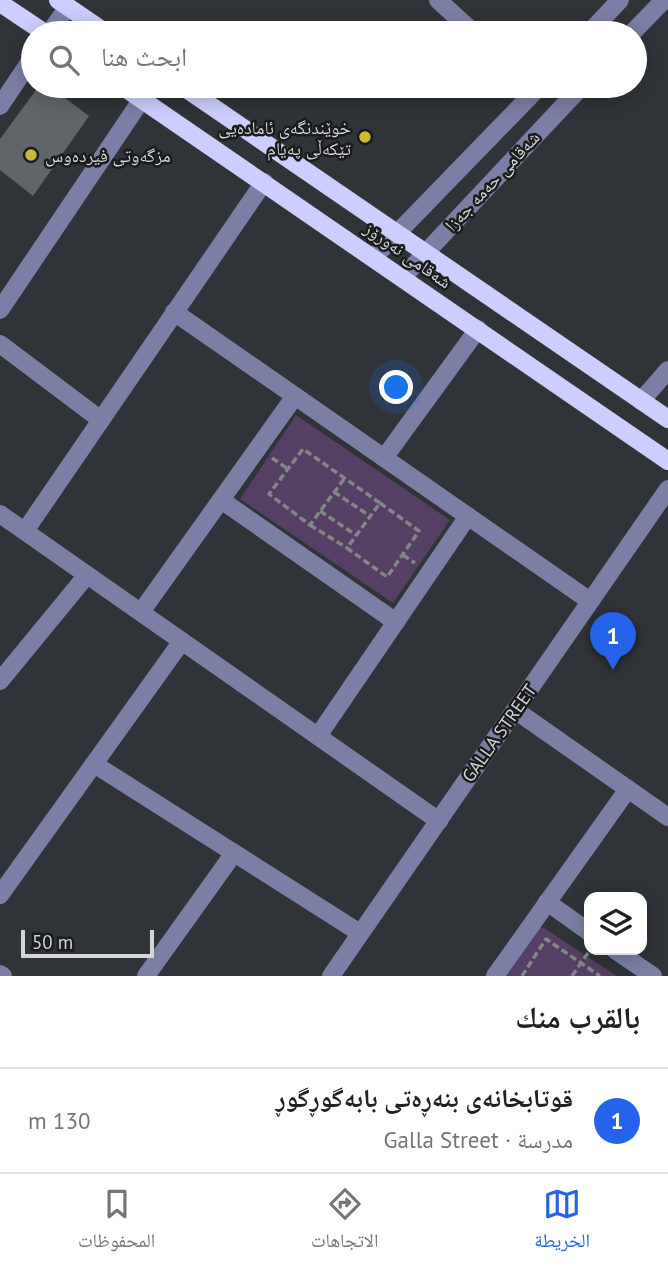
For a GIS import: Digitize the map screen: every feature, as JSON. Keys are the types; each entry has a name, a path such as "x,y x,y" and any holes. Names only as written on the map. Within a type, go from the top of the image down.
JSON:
{"main road":[{"path":"0,3 28,21"},
{"path":"63,4 88,21"},
{"name":"شەقامی نەورۆز","path":"199,98 668,419"},
{"name":"شەقامی نەورۆز","path":"142,99 668,461"}],"street":[{"path":"438,0 461,21"},
{"path":"600,21 620,0"},
{"path":"644,21 664,0"},
{"path":"54,21 63,4"},
{"path":"0,106 21,75"},
{"name":"شەقامی حەمە جەزا","path":"374,257 525,98"},
{"name":"شەقامی حەمە جەزا","path":"403,277 571,98"},
{"path":"0,310 142,99"},
{"path":"25,531 264,182"},
{"path":"174,312 590,601"},
{"path":"384,458 478,329"},
{"path":"0,344 101,420"},
{"path":"641,401 668,370"},
{"path":"141,612 295,396"},
{"name":"GALLA STREET","path":"331,976 668,489"},
{"path":"220,500 396,622"},
{"path":"0,514 439,821"},
{"path":"318,736 468,516"},
{"path":"0,681 87,575"},
{"path":"0,895 182,641"},
{"path":"515,710 668,817"},
{"path":"94,764 360,933"},
{"path":"495,976 628,789"},
{"path":"146,976 234,853"},
{"path":"547,902 584,928"},
{"path":"622,955 653,976"}],"path":[{"path":"303,449 344,479 419,531 387,577 269,494 303,449"},
{"path":"310,524 344,479"},
{"path":"334,492 370,516"},
{"path":"347,548 380,503"},
{"path":"320,511 356,535"},
{"path":"522,976 546,939 600,976"},
{"path":"572,976 587,955"}],"shaded area":[{"path":"296,415 450,520 393,603 240,499"},
{"path":"536,927 544,928 617,976 504,976"}],"building":[{"name":"مزگەوتی فیردەوس","path":"30,98 65,98 89,116 33,196 0,170 0,139"}],"place":[{"name":"خوێندنگەی ئامادەیی تێکەڵی پەیام","path":"365,137"},
{"name":"مزگەوتی فیردەوس","path":"31,155"},
{"name":"قوتابخانەی بنەڕەتی بابەگوڕگوڕ","path":"613,670"}]}
